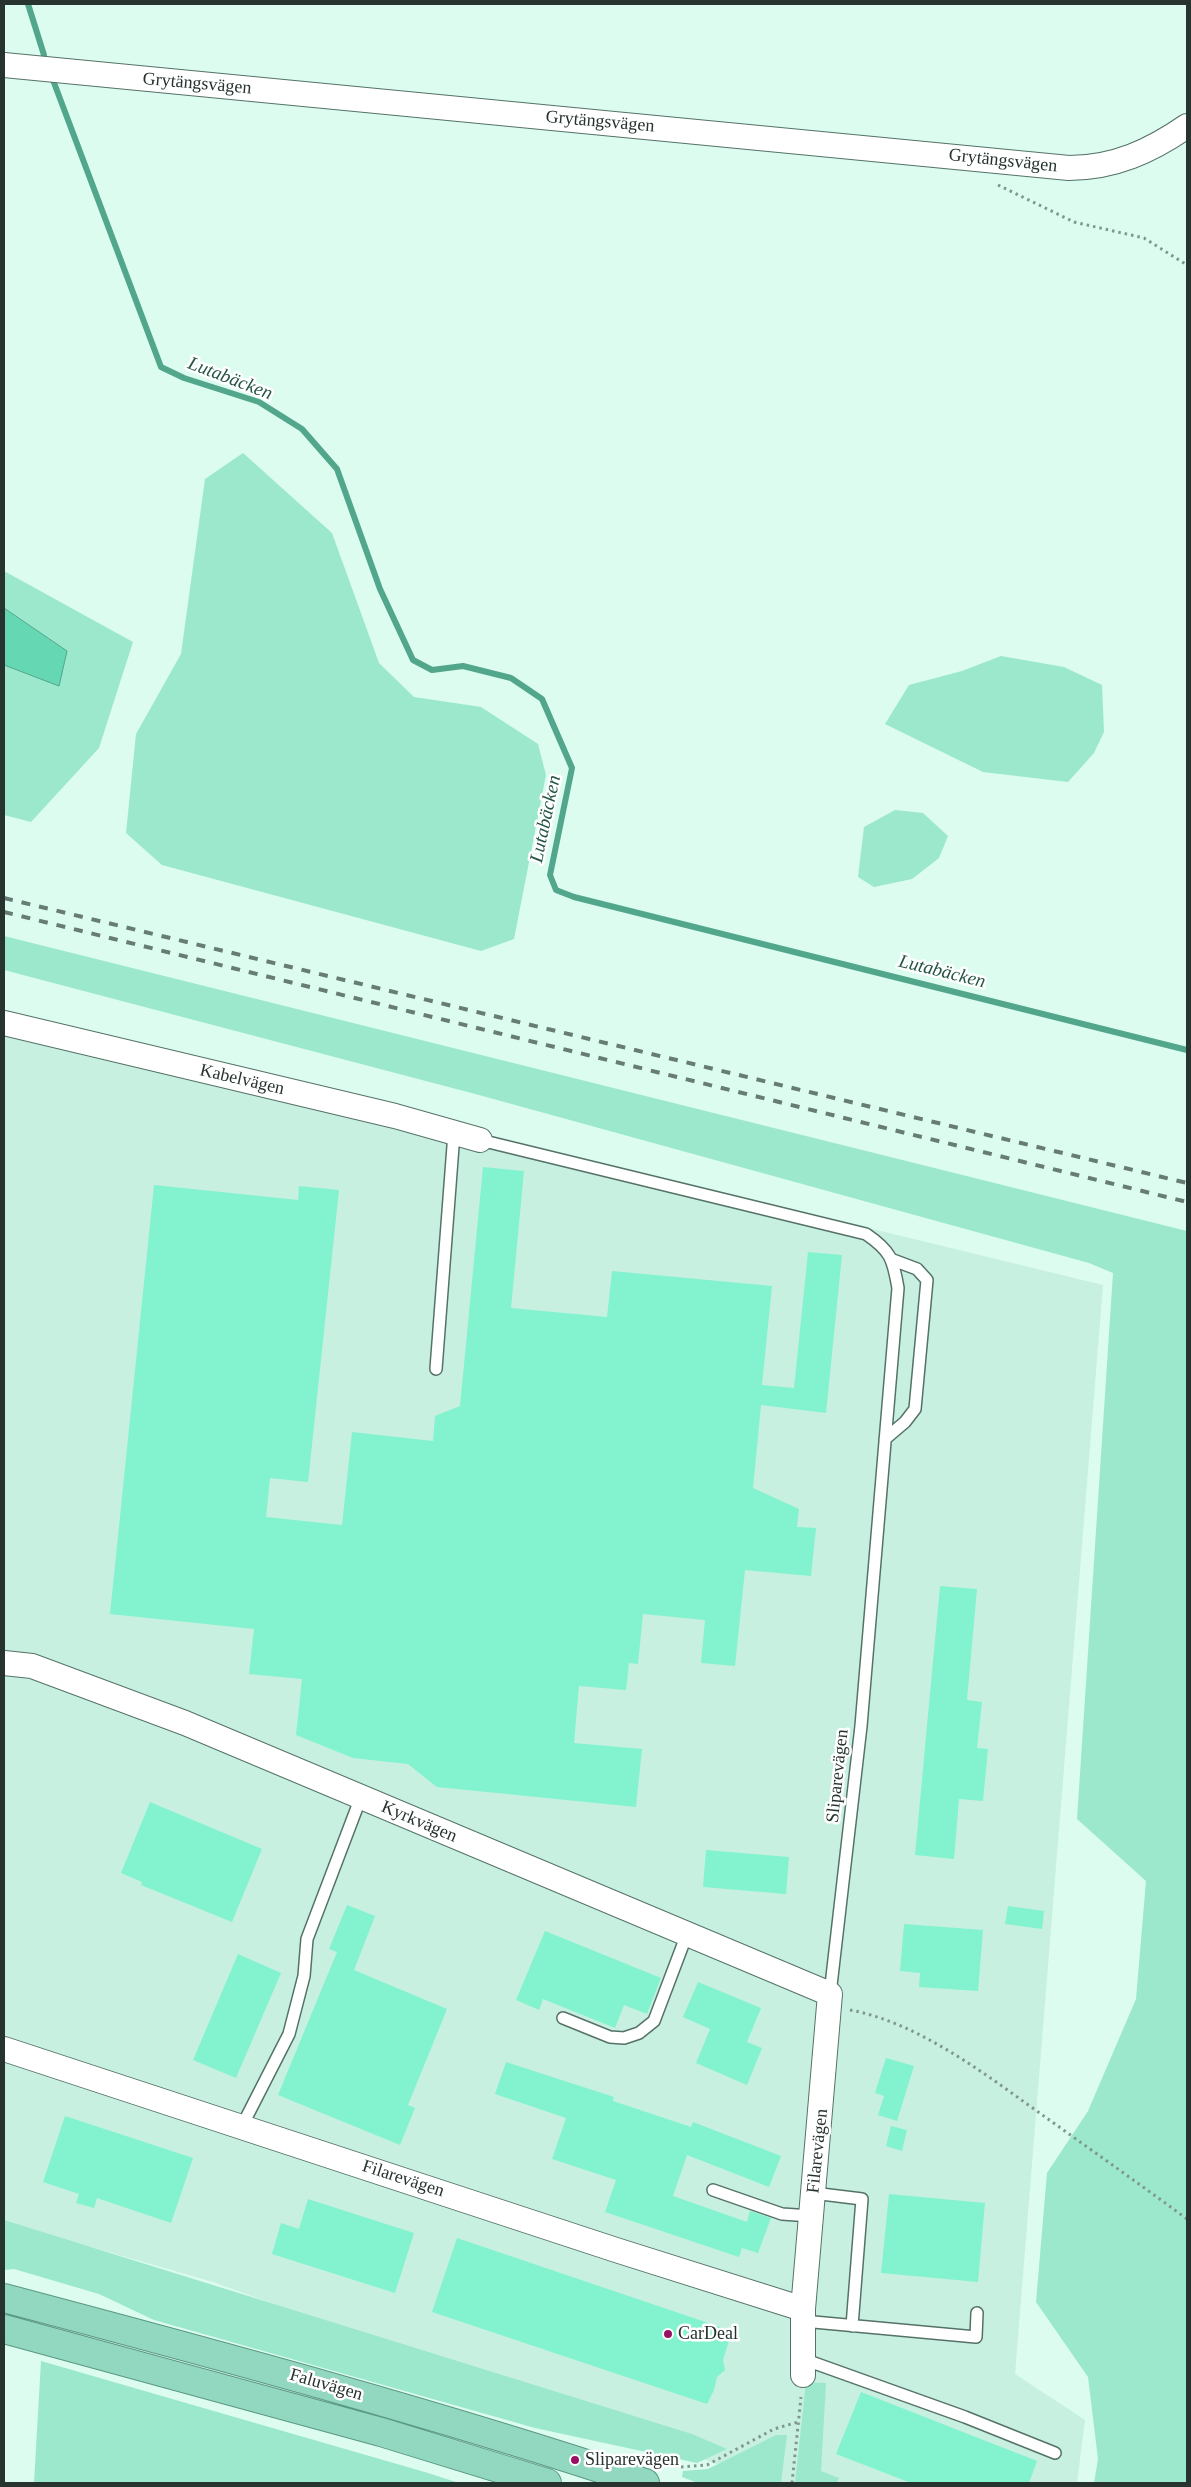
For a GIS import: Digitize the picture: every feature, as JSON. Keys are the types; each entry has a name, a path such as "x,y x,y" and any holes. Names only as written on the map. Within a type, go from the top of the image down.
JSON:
{"highway":[{"name":"Faluvägen","path":"4,2298 368,2397 535,2447 649,2471"},
{"name":"Faluvägen","path":"4,2329 381,2432 547,2483"}],"street":[{"name":"Grytängsvägen","path":"4,65 1070,168 1103,166 1152,148 1187,126"},
{"name":"Kabelvägen","path":"4,1023 395,1116 480,1140"},
{"name":"Kyrkvägen","path":"4,1663 32,1666 82,1683 185,1723 687,1934 837,2002"},
{"name":"Filarevägen","path":"803,2367 803,2315 812,2205 837,2002"},
{"name":"Filarevägen","path":"4,2049 616,2250 803,2315"}],"lane":[{"path":"436,1369 454,1133"},
{"path":"480,1140 866,1234 882,1245 893,1260 917,1268 927,1280 915,1409 905,1422 885,1439"},
{"name":"Sliparevägen","path":"837,2002 898,1288 893,1260"},
{"path":"242,2126 289,2034 304,1976 307,1939 361,1797"},
{"path":"563,2018 610,2037 624,2038 639,2033 654,2021 687,1934"},
{"path":"713,2190 782,2214 812,2205 862,2199 852,2326"},
{"path":"803,2315 852,2326 976,2337 977,2313"},
{"path":"803,2367 965,2417 1055,2453"}],"path":[{"path":"978,158 994,183 1074,222 1144,238 1187,265"},
{"path":"837,2002 896,2023 961,2060 1187,2218"},
{"path":"792,2483 803,2367"},
{"path":"649,2471 707,2466 774,2429 798,2422"}],"shaded area":[{"path":"243,453 332,533 379,663 414,697 481,707 538,744 546,775 514,939 481,951 162,865 126,833 136,734 181,654 205,479"},
{"path":"4,571 133,642 99,748 31,822 4,815 4,665 58,685 67,651 4,608"},
{"path":"4,608 67,651 59,686 4,665"},
{"path":"1001,656 1064,667 1102,685 1104,732 1094,753 1068,782 983,772 885,724 909,685 962,671"},
{"path":"895,810 923,813 948,836 939,858 912,879 874,887 858,877 864,827"},
{"path":"4,936 1187,1231 1187,2483 1094,2483 1098,2459 1088,2377 1036,2302 1047,2173 1088,2111 1136,1999 1146,1881 1077,1819 1113,1273 1089,1263 479,1095 4,970"},
{"path":"4,1018 1103,1285 1015,2374 1085,2420 1077,2483 769,2483 213,2282 4,2222"},
{"path":"4,2220 692,2434 727,2449 697,2463 535,2428 154,2320 99,2294 14,2269 4,2270"},
{"path":"41,2361 428,2473 459,2483 34,2483"},
{"path":"806,2382 826,2383 821,2471 839,2478 837,2483 795,2483"},
{"path":"776,2435 787,2435 781,2483 698,2483 682,2477 683,2471 708,2469"}],"building":[{"path":"483,1167 524,1171 511,1308 607,1317 612,1271 772,1286 762,1385 794,1388 808,1252 842,1255 826,1413 761,1405 753,1488 799,1509 797,1527 816,1528 811,1576 745,1570 735,1666 701,1663 705,1620 643,1614 638,1664 629,1663 626,1690 579,1686 574,1743 642,1749 636,1807 437,1787 408,1764 353,1758 296,1735 302,1679 249,1674 254,1629 110,1614 154,1185 298,1200 299,1186 339,1190 308,1482 270,1478 266,1517 342,1525 352,1432 433,1441 435,1416 460,1406"},
{"path":"940,1586 977,1589 967,1700 982,1702 977,1748 988,1749 983,1801 959,1799 954,1859 915,1855"},
{"path":"150,1802 262,1849 232,1922 141,1885 142,1882 121,1873"},
{"path":"706,1850 789,1857 786,1894 703,1887"},
{"path":"347,1905 375,1916 354,1970 447,2009 408,2105 415,2108 400,2145 278,2095 337,1952 329,1949"},
{"path":"1008,1906 1044,1911 1042,1929 1005,1924"},
{"path":"904,1924 983,1930 978,1991 919,1987 920,1973 900,1971"},
{"path":"545,1931 661,1978 647,2014 624,2005 615,2028 543,1999 539,2010 516,2000"},
{"path":"238,1954 281,1973 236,2078 193,2060"},
{"path":"698,1982 761,2008 747,2042 762,2048 747,2085 696,2063 710,2029 683,2017"},
{"path":"886,2058 914,2066 897,2121 878,2115 884,2096 875,2093"},
{"path":"506,2062 614,2097 613,2101 691,2127 693,2122 781,2156 769,2187 687,2155 673,2196 747,2222 750,2211 771,2218 758,2253 742,2248 739,2257 605,2212 616,2180 552,2159 566,2118 495,2094"},
{"path":"65,2116 193,2158 171,2223 97,2198 94,2208 76,2203 79,2194 43,2182"},
{"path":"891,2126 907,2130 902,2151 886,2146"},
{"path":"889,2194 985,2203 978,2282 881,2273"},
{"path":"308,2199 414,2233 395,2293 272,2254 281,2223 299,2229"},
{"path":"457,2238 732,2331 723,2360 725,2370 717,2377 714,2390 707,2404 432,2312"},
{"path":"861,2392 1037,2461 1029,2483 911,2483 836,2454"}],"waterway":[{"name":"Lutabäcken","path":"28,4 44,55"},
{"name":"Lutabäcken","path":"53,80 161,367 184,378 259,402 302,429 337,469 380,589 413,660 432,670 463,666 511,678 542,699 572,768 550,875 556,890 574,897 1187,1050"}],"railway":[{"path":"4,898 1187,1183"},
{"path":"4,912 1187,1202"}],"place":[{"name":"CarDeal","path":"668,2334"},
{"name":"Sliparevägen","path":"575,2460"}]}
